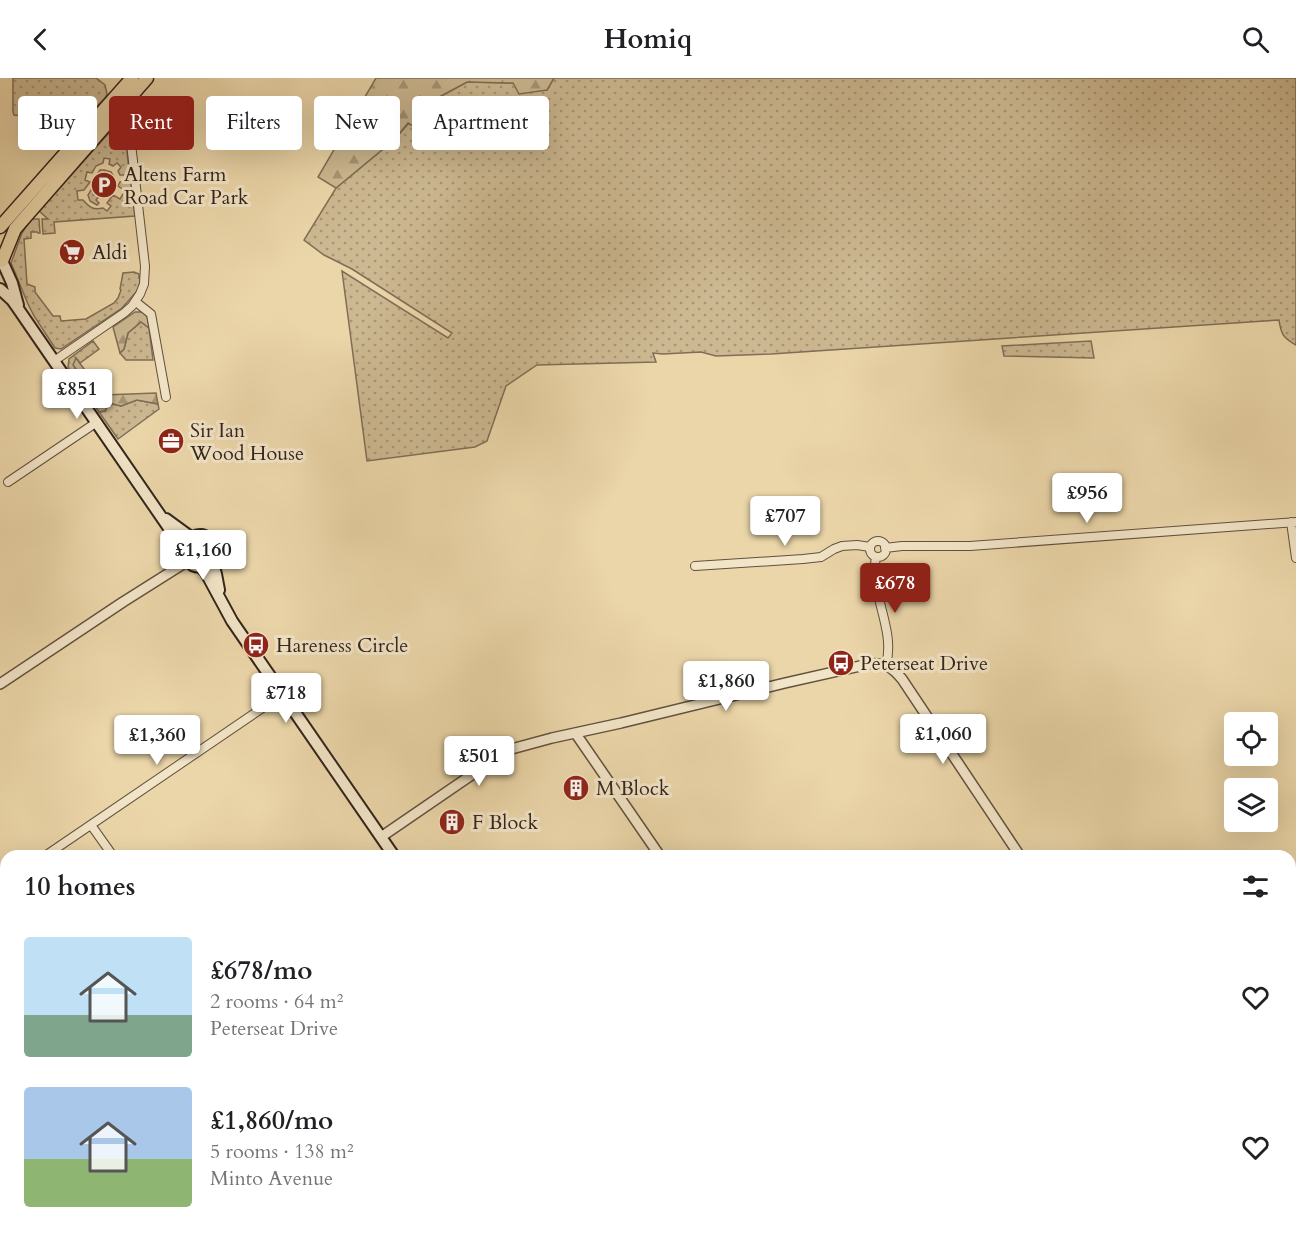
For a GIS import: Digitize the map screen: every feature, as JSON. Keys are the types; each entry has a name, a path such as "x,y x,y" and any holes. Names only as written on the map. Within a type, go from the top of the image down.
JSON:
{"main road":[{"path":"0,227 132,78"},
{"path":"19,310 12,283 1,263 15,229 147,78"},
{"path":"0,289 12,300 97,422 184,550 188,561 199,566 212,561"},
{"path":"159,514 192,538"},
{"path":"184,550 186,543 197,536 203,536 212,542 215,552 212,561 220,596"},
{"path":"199,566 205,571 232,621 390,850"}],"street":[{"path":"54,361 124,313 136,302 144,284 145,273 132,150"},
{"path":"136,302 151,314 165,397"},
{"path":"8,482 97,422"},
{"path":"885,548 970,546 1294,522 1296,558"},
{"path":"870,547 878,541 883,543 885,548 883,555 876,557"},
{"path":"695,566 803,559 821,556 842,546 870,547"},
{"path":"870,547 872,554 876,557"},
{"path":"876,557 874,575 888,643 886,665"},
{"path":"0,684 188,561"},
{"path":"381,837 508,750 785,683 879,663 895,671 902,680 1016,850"},
{"path":"54,850 283,694"},
{"path":"576,734 656,850"},
{"path":"91,825 109,850"}],"green space":[{"path":"13,78 96,78 105,85 107,94 97,106 97,96 18,96 18,115 14,115"},
{"path":"376,78 554,78 547,90 519,94 513,83 467,82 441,96 412,96 412,125 408,123 400,133 400,96 365,96"},
{"path":"554,78 1296,78 1296,345 1283,335 1279,320 771,354 716,356 701,352 653,353 656,362 537,365 506,386 487,441 475,447 367,461 342,271 448,338 452,333 352,269 324,255 304,240 336,188 382,150 400,150 400,133 409,123 412,125 412,150 549,150 549,96 441,96 467,82 513,83 547,90"},
{"path":"109,134 109,150 127,150 129,171 127,175 120,175 118,171 121,167 117,163 113,166 109,164 110,159 104,158 103,163 96,166 92,173 87,172 85,180 90,182 84,190 77,191 78,200 83,200 92,208 103,208 107,211 111,206 107,203 113,195 120,199 125,191 118,186 120,182 126,181 131,183 135,216 54,222 55,233 43,234 42,219 48,219 39,211 94,150 97,150 97,146"},
{"path":"334,150 382,150 336,188 318,177"},
{"path":"100,170 111,172 114,182 111,188 107,185 103,190 107,193 103,198 100,195 96,200 99,203 97,205 90,201 88,195 96,182 100,184 103,178 99,176"},
{"path":"31,219 39,219 40,233 31,232 31,238 24,239 27,284 35,287 35,292 53,316 60,316 61,321 86,319 114,303 121,290 123,273 134,272 141,278 138,290 122,308 61,349 55,348 34,316 11,263 22,233"},
{"path":"135,312 143,312 147,316 149,328 141,322 128,333 124,349 120,353 113,327"},
{"path":"141,322 149,328 153,360 126,360 120,353 124,349 128,333"},
{"path":"93,341 99,349 80,363 77,359 91,390 87,394 68,367 69,359"},
{"path":"1091,341 1094,358 1004,356 1002,346"},
{"path":"76,358 103,395 156,393 158,404 137,400 121,406 109,403 105,411 99,412 87,394 91,390 73,365"},
{"path":"137,400 158,404 159,409 118,439 99,412 105,411 109,403 121,406"}],"place":[{"name":"Altens Farm Road Car Park","path":"104,185"},
{"name":"Aldi","path":"72,252"},
{"name":"Sir Ian Wood House","path":"171,441"},
{"name":"Hareness Circle","path":"256,645"},
{"name":"Peterseat Drive","path":"841,663"},
{"name":"M Block","path":"576,788"},
{"name":"F Block","path":"452,822"}]}
